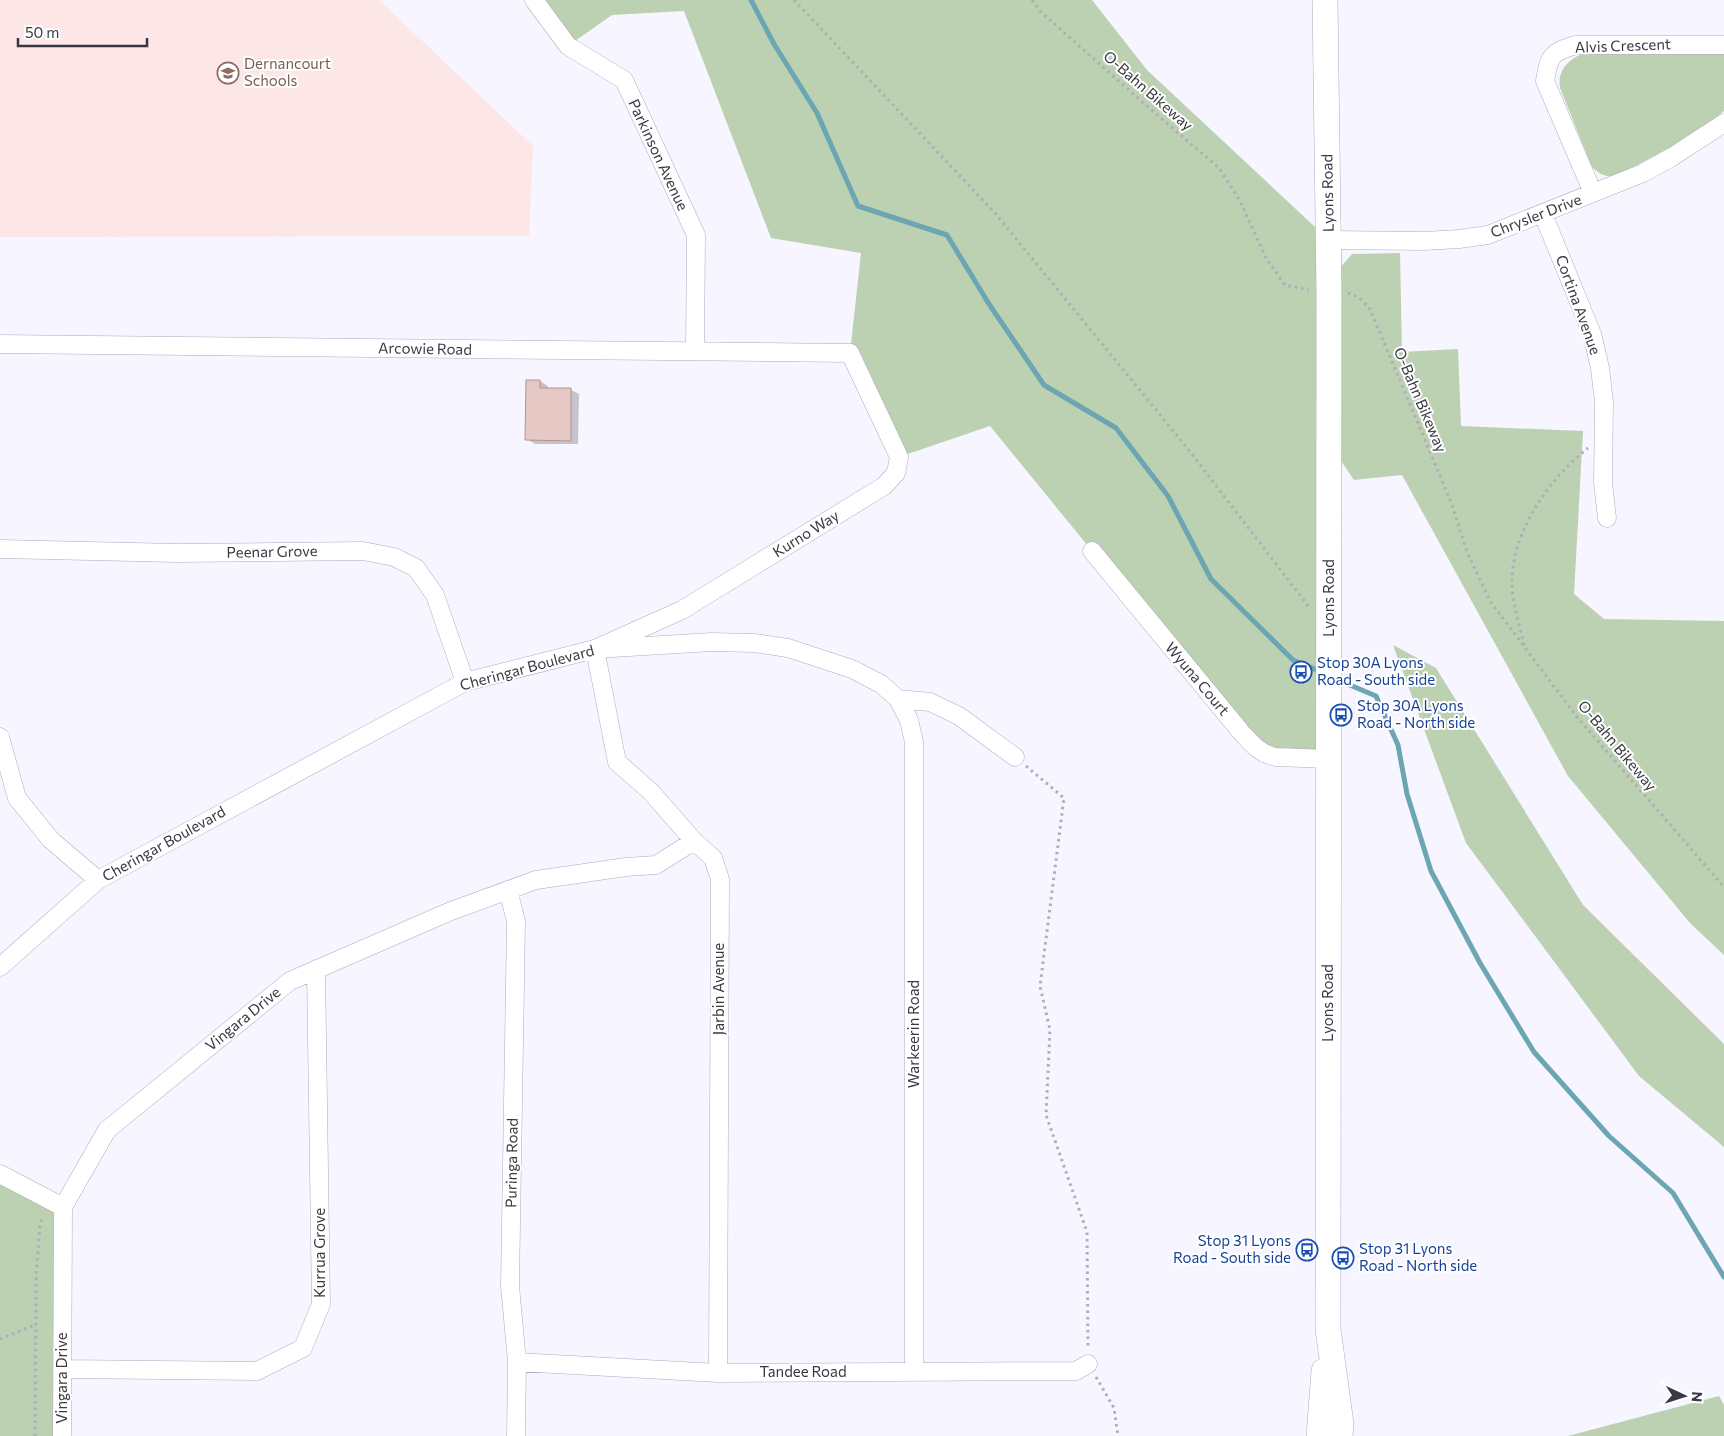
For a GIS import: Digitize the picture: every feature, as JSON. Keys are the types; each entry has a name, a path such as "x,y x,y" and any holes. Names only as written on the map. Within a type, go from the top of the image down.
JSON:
{"street":[{"name":"Parkinson Avenue","path":"534,0 568,46 624,80 696,235 695,351"},
{"name":"Lyons Road","path":"1325,0 1330,292 1328,1329 1341,1424 1340,1436"},
{"name":"Alvis Crescent","path":"1593,193 1545,81 1548,62 1560,50 1576,45 1724,45"},
{"name":"Chrysler Drive","path":"1329,240 1424,241 1488,235 1643,173 1724,124"},
{"name":"Cortina Avenue","path":"1543,214 1592,334 1600,368 1604,402 1603,483 1607,518"},
{"name":"Arcowie Road","path":"0,344 850,353"},
{"name":"Kurno Way","path":"595,649 682,610 884,486 896,474 899,457 850,353"},
{"name":"Peenar Grove","path":"0,549 178,553 362,551 394,557 416,568 435,595 465,682"},
{"name":"Wyuna Court","path":"1092,552 1241,732 1259,751 1276,757 1328,759"},
{"name":"Cheringar Boulevard","path":"0,967 98,880 465,682 595,649 712,642 754,642 788,648 852,669 881,684 898,699"},
{"name":"Jarbin Avenue","path":"595,649 617,762 651,792 694,841 713,858 720,879 718,1373"},
{"path":"898,699 930,702 959,716 1015,757"},
{"name":"Warkeerin Road","path":"898,699 909,720 914,742 914,1372"},
{"path":"0,737 17,798 51,840 98,880"},
{"name":"Vingara Drive","path":"62,1436 63,1207 108,1130 290,980 451,911 536,880 626,867 656,866 694,841"},
{"name":"Puringa Road","path":"508,890 516,921 510,1286 517,1362 516,1436"},
{"name":"Kurrua Grove","path":"62,1369 257,1371 303,1348 321,1304 316,969"},
{"path":"0,1174 63,1207"},
{"name":"Lyons Road","path":"1319,1436 1323,1374 1330,1347"},
{"name":"Tandee Road","path":"517,1362 718,1373 1076,1370 1088,1364"}],"path":[{"path":"794,0 995,213 1188,449 1329,634"},
{"name":"O-Bahn Bikeway","path":"1032,0 1040,11 1219,168 1240,201 1266,258 1285,286 1301,290 1348,293 1358,297 1369,307 1451,502 1467,552 1490,602 1577,718 1724,887"},
{"path":"1525,648 1512,596 1513,560 1527,522 1552,481 1577,456 1604,435"},
{"path":"1015,757 1064,798 1040,986 1050,1030 1046,1115 1087,1232 1088,1364 1114,1408 1118,1436"},
{"path":"35,1436 36,1280 42,1217"},
{"path":"0,1340 35,1325"}],"shaded area":[{"name":"Dernancourt Schools","path":"0,0 379,0 533,146 529,236 0,237"}],"green space":[{"path":"534,0 1092,0 1147,70 1329,240 1328,759 1287,757 1241,732 990,426 899,457 850,353 861,253 771,238 684,11 612,15 568,46"},
{"path":"1582,54 1724,54 1724,111 1694,133 1652,157 1619,174 1612,176 1603,175 1592,167 1560,88 1559,82 1564,67"},
{"path":"1400,253 1402,352 1458,349 1461,426 1583,431 1574,594 1604,619 1724,621 1724,955 1690,923 1568,776 1402,475 1354,480 1335,452 1336,272 1352,254"},
{"path":"1393,645 1436,668 1583,905 1724,1044 1724,1147 1639,1076 1466,843"},
{"path":"0,1174 63,1207 62,1436 0,1436"},
{"path":"1719,1396 1724,1405 1724,1436 1568,1436"}],"building":[{"path":"526,380 540,380 540,388 571,388 571,441 525,440"}],"waterway":[{"path":"751,0 774,44 817,113 858,206 947,235 989,304 1044,385 1116,428 1168,496 1211,579 1293,660 1319,671"},
{"path":"1338,680 1376,696 1398,745 1407,794 1431,871 1480,963 1534,1052 1609,1136 1673,1193 1724,1277"}],"place":[{"name":"Dernancourt Schools","path":"228,73"},
{"name":"Stop 30A Lyons Road - South side","path":"1301,672"},
{"name":"Stop 30A Lyons Road - North side","path":"1341,715"},
{"name":"Stop 31 Lyons Road - South side","path":"1307,1250"},
{"name":"Stop 31 Lyons Road - North side","path":"1343,1258"}]}
